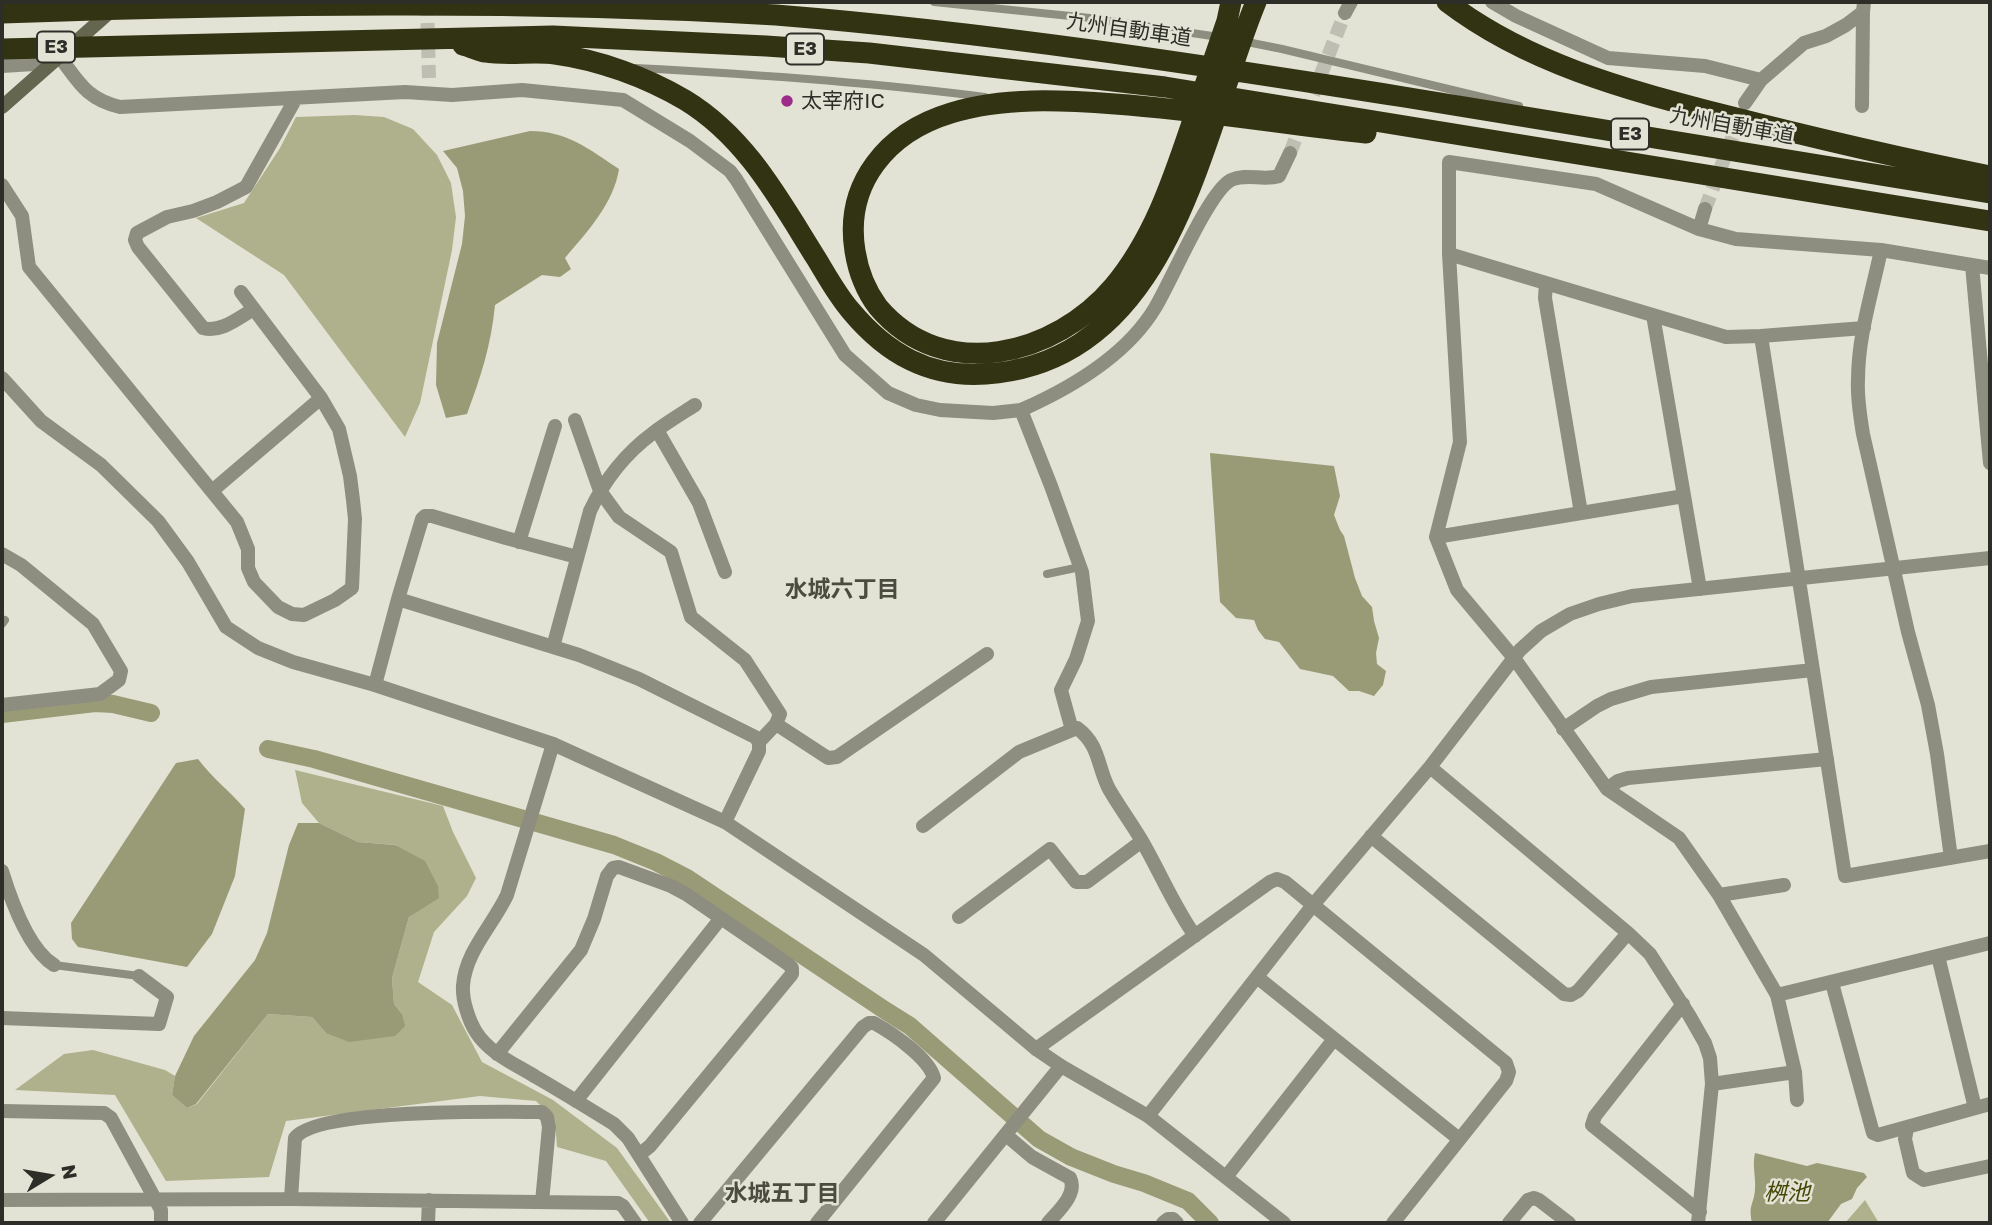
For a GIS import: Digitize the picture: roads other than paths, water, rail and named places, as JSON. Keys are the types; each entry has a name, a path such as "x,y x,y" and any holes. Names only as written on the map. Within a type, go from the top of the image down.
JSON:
{"highway":[{"path":"2,12 123,2"},
{"path":"1162,97 1019,102 972,107 928,121 911,130 879,158 868,174 859,192 854,214 853,237 857,262 865,285 876,304 893,322 931,345 978,353 1002,352 1050,337 1072,325 1095,306 1133,260 1162,207 1227,21 1231,2"},
{"path":"444,39 486,52 554,54 608,66 684,100 709,116 733,137 754,161 848,307 867,329 886,345 928,368 950,373 999,373 1024,368 1070,350 1109,321 1140,285 1181,210 1256,2"},
{"path":"1447,2 1487,30 1516,46 1629,89 1805,136 1990,176"},
{"name":"九州自動車道","path":"2,12 269,4 488,4 592,5 775,15 1174,61 1990,193"},
{"name":"E3","path":"2,49 553,36 766,46 974,64 1162,97 1592,157 1990,221"}],"main road":[{"path":"2,107 123,2"}],"street":[{"path":"1492,2 1516,16 1608,58 1706,66 1761,80"},
{"path":"1745,103 1761,80 1804,43 1826,36 1846,24 1863,7"},
{"path":"1862,106 1863,7"},
{"path":"2,66 55,60 85,90 103,103 120,107 296,98 429,85 452,95 522,90 623,100 690,141 730,171 845,355 888,393 916,405 940,410 993,413 1021,410 1073,384 1119,349 1154,309 1207,209 1220,190 1232,179 1279,176 1290,153"},
{"path":"254,309 220,328 202,328 135,240 137,233 167,217 218,202 246,187 296,98"},
{"path":"1797,1100 1796,1072 1777,995 1719,895 1679,838 1607,789 1514,658 1457,590 1436,537 1460,442 1449,254 1449,162 1596,184 1699,229 1736,239 1881,250 1990,268"},
{"path":"2,185 22,216 29,267 237,522 248,549 248,568 254,582 278,607 292,614 304,615 335,600 352,588 355,519 350,476 339,429 321,398 242,292"},
{"path":"1699,229 1705,209"},
{"path":"1881,250 1859,362 1859,405 1863,434 1930,718 1951,858"},
{"path":"1449,254 1726,337 1864,328"},
{"path":"1972,265 1990,463"},
{"path":"1546,283 1545,298 1581,513"},
{"path":"1653,315 1700,589"},
{"path":"1761,336 1845,876 1990,851"},
{"path":"2,378 41,421 101,465 158,521 188,562 226,627 258,648 293,662 376,685 553,744 725,822 924,955 1037,1049 1061,1066 1148,1116 1284,1223"},
{"path":"212,491 321,398"},
{"path":"554,647 590,511 600,491 618,466 657,430 695,405"},
{"path":"1021,410 1080,567 1088,621 1076,659 1061,690 1072,730"},
{"path":"575,420 600,491 618,517 671,552 691,617 745,660 780,714 759,742"},
{"path":"519,542 555,426"},
{"path":"657,430 699,503 725,572"},
{"path":"1436,537 1684,496"},
{"path":"376,685 398,599 425,516 578,557"},
{"path":"2,554 21,565 93,624 121,671 119,680 100,694 2,705"},
{"path":"1148,1116 1313,905 1430,767 1514,658 1541,631 1570,614 1632,596 1990,558"},
{"path":"398,599 579,655 639,679 755,737 759,742 759,751 725,822"},
{"path":"775,724 828,758 837,757 987,654"},
{"path":"1563,729 1611,699 1651,687 1814,670"},
{"path":"923,826 1019,752 1077,728 1087,735 1096,750 1105,781 1195,936"},
{"path":"553,744 507,895 470,961 463,987 466,1007 476,1032 497,1054 614,1124 628,1138 682,1223"},
{"path":"1607,789 1628,778 1827,759"},
{"path":"1430,767 1628,933 1650,954 1683,1004 1705,1043 1710,1058 1712,1084 1699,1218"},
{"path":"1371,836 1564,994 1571,995 1578,991 1628,933"},
{"path":"959,917 1050,849 1076,882 1087,882 1142,841"},
{"path":"497,1054 581,950 607,876 613,868 620,867 686,894 788,964 792,968 792,974 650,1146 639,1155"},
{"path":"2,871 29,939 43,958 54,965"},
{"path":"1037,1049 1270,882 1278,879 1285,882 1506,1063 1509,1072 1506,1081 1393,1223"},
{"path":"1719,895 1784,885"},
{"path":"576,1101 721,918"},
{"path":"1777,995 1990,943"},
{"path":"1938,956 1975,1108"},
{"path":"2,1018 159,1024 167,997 139,976"},
{"path":"1257,977 1459,1139"},
{"path":"1832,982 1872,1133 1878,1135 1907,1128 1990,1104"},
{"path":"1683,1004 1595,1116 1592,1125 1699,1218"},
{"path":"699,1223 863,1027 874,1023 919,1056 930,1068 934,1078 817,1223"},
{"path":"1226,1177 1334,1039"},
{"path":"934,1223 1061,1066"},
{"path":"1712,1084 1796,1072"},
{"path":"2,1111 104,1113 110,1118 161,1210 161,1223"},
{"path":"291,1199 295,1138 300,1131 336,1120 411,1114 542,1112 547,1117 549,1127 542,1202"},
{"path":"1907,1128 1905,1139 1913,1173 1924,1180 1990,1166"},
{"path":"1006,1135 1032,1157 1070,1178 1073,1184 1072,1193 1048,1223"},
{"path":"1509,1223 1528,1200 1534,1198 1569,1223"},
{"path":"2,1200 291,1199 618,1203 635,1223"},
{"path":"428,1223 429,1200"},
{"path":"1163,1223 1168,1219 1177,1223"}],"lane":[{"path":"934,2 1182,30 1282,49 1640,135"},
{"path":"608,66 759,74 923,89 1019,102"},
{"path":"1047,573 1080,567"},
{"path":"54,965 139,976"}],"water":[{"path":"530,131 555,134 587,148 619,169 616,182 606,205 565,258 571,269 560,277 542,275 495,305 485,361 467,414 446,418 436,385 437,343 462,244 465,216 463,191 457,168 443,151"},
{"path":"1210,453 1334,466 1340,496 1334,515 1344,536 1362,596 1372,607 1379,638 1377,664 1386,671 1383,685 1374,696 1349,691 1333,676 1300,669 1279,642 1265,639 1254,620 1236,618 1220,602"},
{"path":"198,759 245,809 235,876 212,934 187,967 78,947 72,939 71,923 176,763"},
{"path":"298,823 319,823 358,842 395,845 425,861 438,886 439,898 409,917 392,978 394,1004 402,1014 405,1026 395,1036 349,1042 326,1033 312,1017 268,1014 196,1104 187,1108 172,1095 175,1076 194,1036 255,960 267,933 289,845"},
{"name":"桝池","path":"1755,1153 1807,1166 1817,1163 1864,1173 1867,1177 1852,1199 1841,1204 1827,1223 1752,1223"}],"waterway":[{"path":"2,714 95,703 113,704 151,713"},
{"path":"268,749 314,759 614,845 656,862 687,878 910,1026 1039,1139 1071,1157 1188,1201 1210,1223"}],"tunnel":[{"path":"427,2 429,78"},
{"path":"1290,153 1345,13"},
{"path":"1705,209 1742,112"}],"place":[{"name":"太宰府IC","path":"787,101"}],"district":[{"name":"水城六丁目","path":"842,590"},
{"name":"水城五丁目","path":"782,1194"}]}
